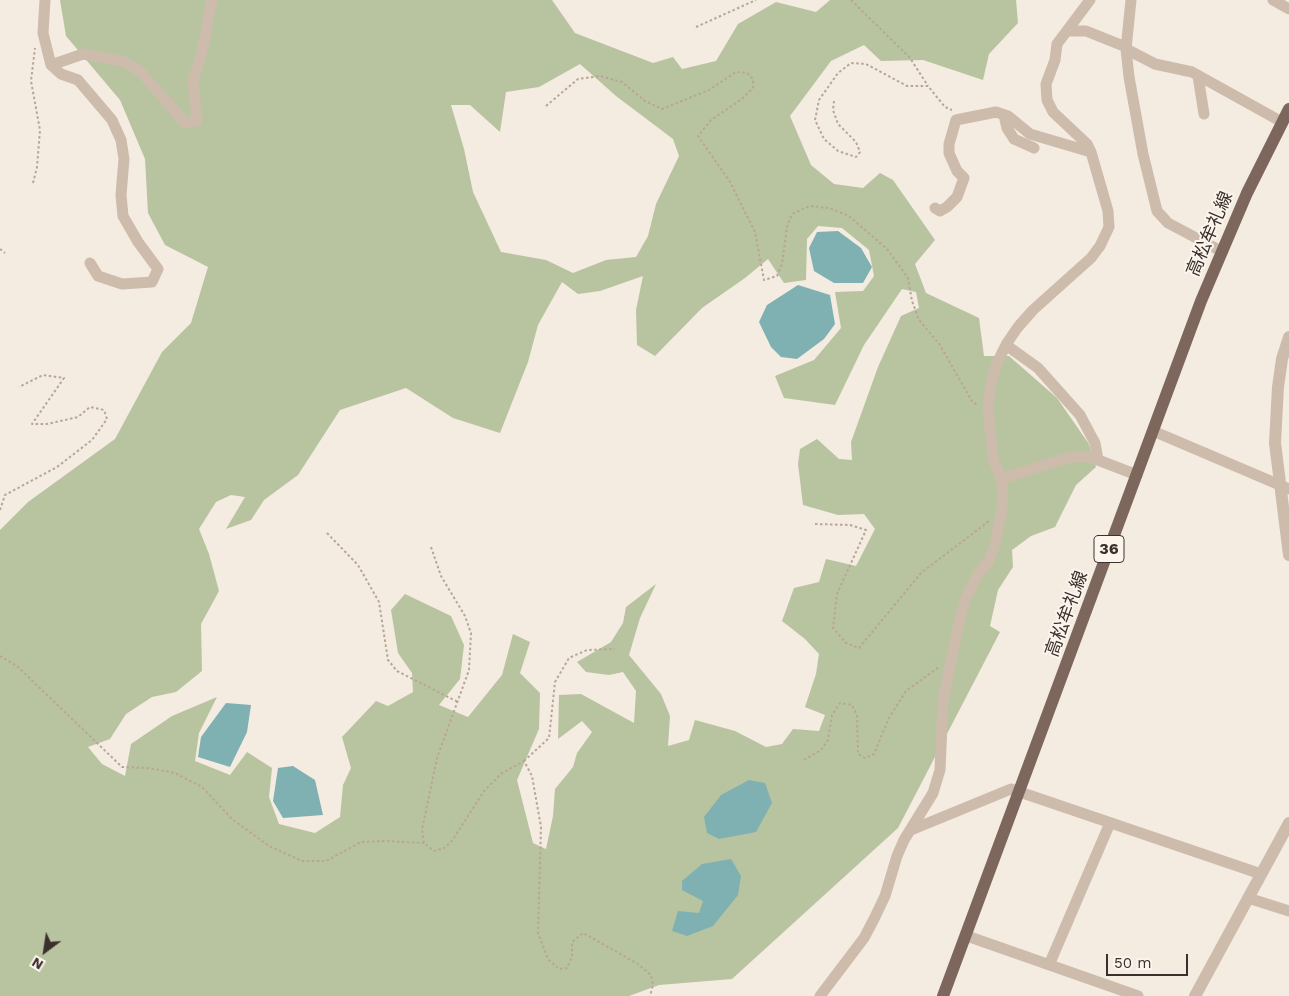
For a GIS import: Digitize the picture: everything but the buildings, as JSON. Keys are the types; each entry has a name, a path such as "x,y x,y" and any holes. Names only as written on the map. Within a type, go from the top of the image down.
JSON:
{"main road":[{"name":"高松牟礼線","path":"943,996 967,936 1184,345 1247,193 1289,109"}],"street":[{"path":"45,0 43,32 51,65 61,74 78,80 112,120 121,140 124,159 121,195 123,216 138,242 158,269 152,282 122,284 98,276 90,263"},
{"path":"51,65 83,54 122,61 140,71 185,123 197,121 193,80 201,56 212,0"},
{"path":"820,996 868,931 885,896 904,840 933,794 940,770 943,701 966,598 978,574 989,560 994,548 1002,510 1003,494 1001,479 993,459 988,408 996,365 1018,327 1033,310 1091,258 1100,246 1109,227 1108,210 1091,152 1087,144 1053,112 1048,100 1046,84 1055,60 1057,44 1090,0"},
{"path":"1131,0 1126,48 1129,77 1157,211 1168,222 1222,250"},
{"path":"1274,0 1289,9"},
{"path":"1068,31 1086,31 1126,48 1155,64 1192,72 1282,122"},
{"path":"1198,76 1204,114"},
{"path":"935,208 940,211 947,208 957,197 964,178 957,171 949,154 949,144 956,120 996,112 1004,115 1030,134 1091,152"},
{"path":"1004,115 1007,128 1014,139 1034,148"},
{"path":"1289,338 1282,360 1278,387 1275,443 1284,486 1289,555"},
{"path":"1006,345 1038,368 1080,415 1095,443 1098,460"},
{"path":"1153,431 1284,486"},
{"path":"1001,479 1070,456 1090,457 1137,475"},
{"path":"911,830 1011,789 1261,874"},
{"path":"1049,965 1110,823"},
{"path":"1195,996 1289,823"},
{"path":"1248,898 1289,911"},
{"path":"967,936 1138,996"}],"path":[{"path":"696,27 756,0"},
{"path":"851,0 910,58 928,86 945,107 968,117"},
{"path":"33,183 37,167 40,130 31,82 34,48 43,32"},
{"path":"834,101 833,110 838,124 856,142 860,152 856,158 838,151 824,139 815,120 819,100 838,73 851,63 866,64 908,86 928,86"},
{"path":"546,106 578,79 600,76 622,82 645,101 662,109 709,90 736,72 747,73 753,80 753,88 742,99 711,120 698,136 730,182 755,232 764,280 777,276 782,264 787,227 792,214 810,206 829,208 849,216 887,249 908,278 912,302 919,320 940,345 973,403 988,408"},
{"path":"0,249 5,253"},
{"path":"0,510 5,495 57,467 92,440 107,420 104,410 90,406 78,417 47,424 32,424 64,378 42,375 19,387"},
{"path":"815,524 850,525 866,530 837,594 833,628 846,643 859,648 922,573 1002,510"},
{"path":"327,533 358,565 379,602 388,660 397,671 458,702"},
{"path":"424,843 422,830 437,758 469,670 471,633 466,616 441,576 431,547"},
{"path":"0,656 17,666 122,767 149,768 175,774 202,787 232,819 269,846 302,861 326,861 361,842 424,843 434,851 444,848 452,841 484,791 502,774 524,761 549,738 555,682 569,658 587,650 615,649"},
{"path":"804,760 821,750 828,740 832,715 840,703 852,704 857,715 858,754 865,758 874,754 889,718 906,691 953,656"},
{"path":"524,761 532,776 541,827 538,933 548,959 559,969 567,968 572,957 572,942 583,933 638,964 651,975 653,985 650,996"}],"green space":[{"path":"60,0 552,0 575,33 653,63 673,57 682,69 716,61 738,24 776,2 816,12 830,0 1016,0 1018,23 989,54 983,80 923,60 881,61 864,45 831,61 790,116 811,165 834,184 863,188 880,173 893,180 935,240 915,264 926,293 979,318 984,356 1009,356 1057,398 1089,444 1096,467 1076,485 1055,527 1031,536 1012,550 1013,567 998,590 990,626 1000,632 898,828 732,979 659,985 629,996 0,996 0,530 28,502 115,439 162,352 191,323 208,267 165,245 148,213 145,159 120,100 66,36","holes":["580,64 616,96 673,139 679,156 656,204 648,236 636,257 606,260 573,273 546,260 501,252 473,192 464,149 451,105 470,105 500,132 506,92 539,87","818,226 842,228 869,250 874,276 863,291 835,292 841,328 814,360 775,376 784,398 835,405 864,345 902,289 916,292 919,308 901,316 878,367 851,442 852,460 839,459 817,439 800,449 798,464 803,505 838,515 864,514 875,529 856,566 826,559 819,582 794,588 782,621 805,639 819,654 816,674 805,707 825,715 819,731 793,729 782,744 766,747 735,731 695,720 689,740 668,746 670,716 661,694 629,655 640,618 656,584 626,607 623,623 611,642 577,662 586,672 609,675 623,672 636,691 634,723 581,694 559,695 558,739 582,721 592,732 577,753 573,767 555,789 553,816 546,849 533,843 517,780 539,729 540,693 520,673 530,642 513,634 502,675 468,717 439,705 460,679 464,645 451,616 405,594 391,610 398,653 412,673 413,692 388,706 376,701 342,737 351,768 343,785 340,817 315,833 279,824 269,797 272,768 247,752 230,775 195,761 199,733 217,697 172,716 131,744 125,776 102,764 88,747 110,739 126,714 152,697 176,692 202,671 201,624 219,591 209,554 199,529 216,502 231,495 245,497 226,529 251,520 264,500 298,475 340,410 406,388 453,418 500,433 528,362 538,325 562,282 578,294 600,291 643,276 636,310 637,345 655,356 702,308 745,278 768,259 784,283 806,280 807,239"]}],"water":[{"path":"838,231 861,248 872,267 863,283 834,283 814,271 809,248 817,232"},
{"path":"798,285 830,295 835,324 824,339 797,359 781,357 771,347 759,322 767,305"},
{"path":"226,703 251,705 247,732 230,767 198,757 201,737"},
{"path":"293,766 315,780 323,815 283,818 273,801 278,768"},
{"path":"749,780 765,783 772,803 756,832 719,839 707,833 704,817 721,795"},
{"path":"731,859 741,876 738,895 713,926 687,936 672,931 678,911 699,913 703,901 682,890 682,881 702,864"}]}
